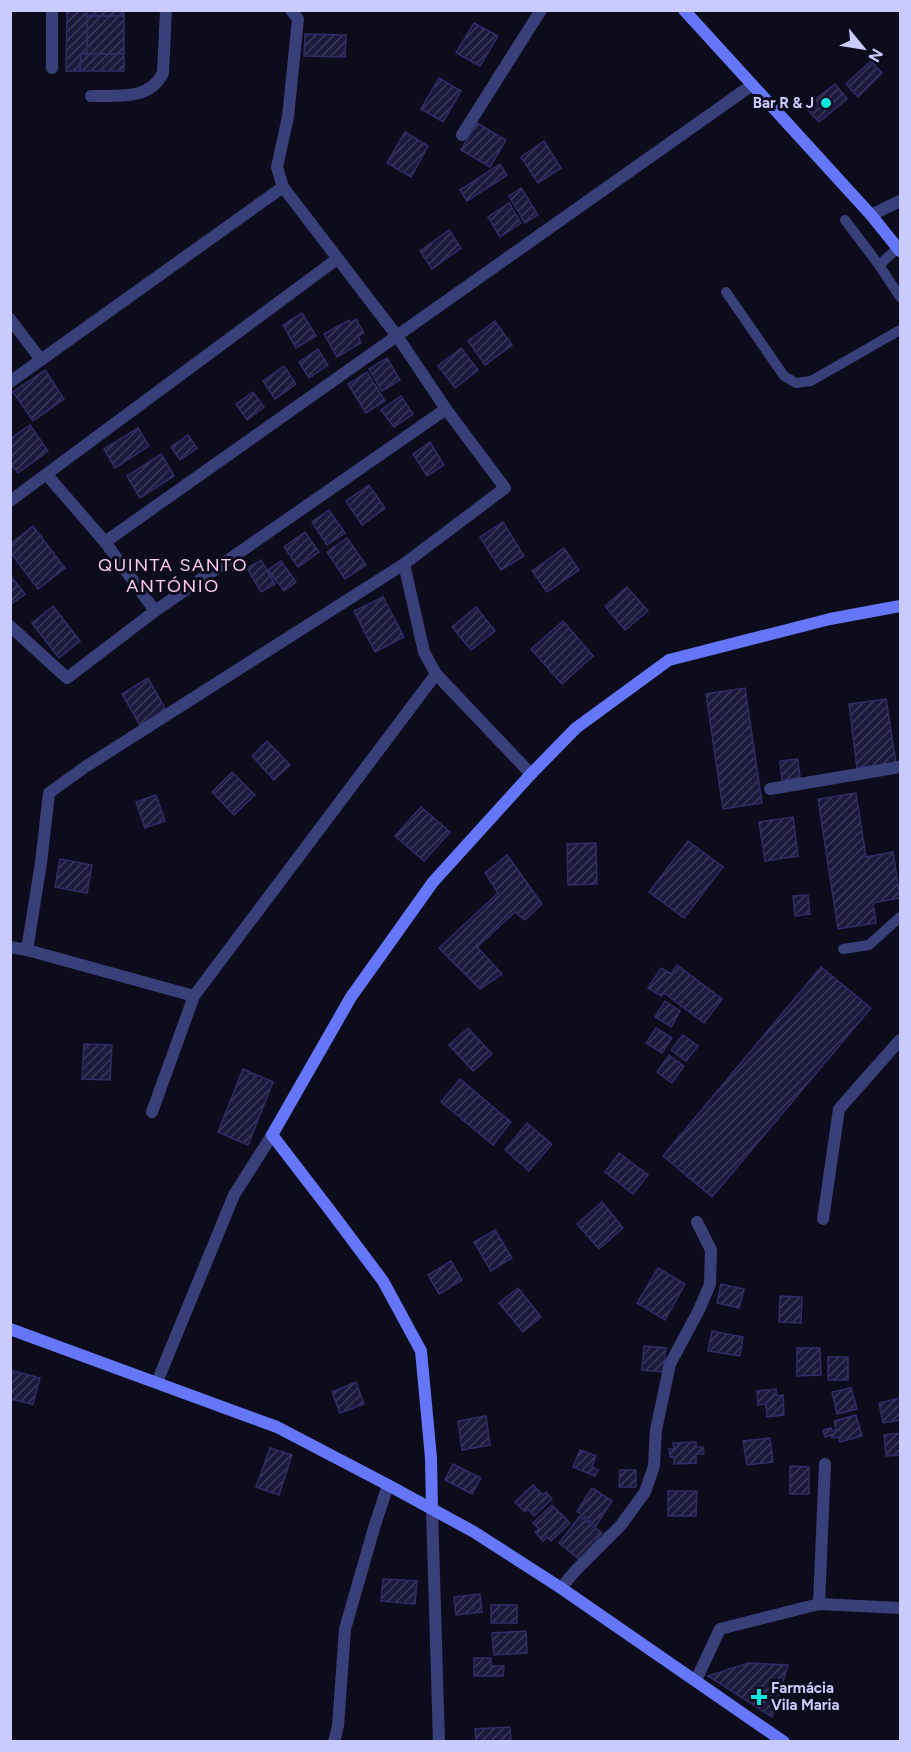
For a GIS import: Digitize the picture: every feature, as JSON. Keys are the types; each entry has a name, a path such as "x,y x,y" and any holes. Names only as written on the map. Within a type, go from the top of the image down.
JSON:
{"street":[{"path":"52,10 52,68"},
{"path":"92,96 134,94 149,90 158,82 163,73 166,10"},
{"path":"27,950 49,793 85,766 404,564 505,488 446,409 397,336 283,187 277,167 288,117 298,18 291,10"},
{"path":"462,135 541,10"},
{"path":"684,10 871,215 899,250"},
{"path":"105,542 752,85"},
{"path":"10,382 283,187"},
{"path":"871,215 900,201"},
{"path":"10,501 338,259"},
{"path":"10,319 41,360"},
{"path":"10,626 67,678 155,611 446,409"},
{"path":"46,475 105,542 155,611"},
{"path":"404,564 424,652 436,674 531,774"},
{"path":"158,1382 234,1195 272,1136 351,997 433,882 531,774 576,728 669,660 830,619 900,606"},
{"path":"152,1112 194,996 436,674"},
{"path":"770,789 900,767"},
{"path":"10,948 27,950 194,996"},
{"path":"823,1219 839,1109 900,1040"},
{"path":"272,1136 383,1281 421,1351 431,1458 439,1742"},
{"path":"561,1588 575,1570 621,1525 645,1492 654,1466 656,1430 670,1364 710,1284 711,1250 697,1222"},
{"path":"10,1329 277,1427 388,1485 474,1532 561,1588 784,1742"},
{"path":"819,1604 825,1464"},
{"path":"334,1742 339,1726 345,1629 388,1485"},
{"path":"696,1680 720,1629 819,1604 900,1608"}],"lane":[{"path":"845,220 900,297"},
{"path":"879,265 899,250"},
{"path":"726,292 784,376 796,383 811,381 900,330"},
{"path":"843,949 869,945 900,917"}],"building":[{"path":"67,10 87,10 87,54 81,54 80,71 66,71"},
{"path":"87,10 124,10 124,16 87,16"},
{"path":"87,16 124,16 124,54 87,54"},
{"path":"474,23 498,36 480,66 456,53"},
{"path":"305,34 346,35 345,57 304,56"},
{"path":"81,54 124,54 124,71 80,71"},
{"path":"871,61 882,73 858,97 846,84"},
{"path":"439,78 461,91 443,122 421,109"},
{"name":"Bar R & J","path":"835,84 847,99 819,122 805,107"},
{"path":"477,123 506,140 490,167 461,150"},
{"path":"405,132 428,146 411,177 387,163"},
{"path":"544,141 561,168 538,183 521,157"},
{"path":"500,164 507,175 467,201 460,190"},
{"path":"521,188 538,215 525,223 509,196"},
{"path":"509,203 521,223 500,237 488,217"},
{"path":"449,230 461,248 432,269 420,251"},
{"path":"302,313 316,336 296,348 283,325"},
{"path":"356,319 364,333 358,336 361,343 337,357 324,334 349,320 350,323"},
{"path":"495,321 512,345 485,365 468,341"},
{"path":"461,348 478,370 455,388 438,366"},
{"path":"318,349 328,365 309,378 299,362"},
{"path":"387,358 400,380 382,391 369,369"},
{"path":"284,366 296,384 275,399 263,381"},
{"path":"45,370 64,399 33,421 13,392"},
{"path":"367,372 385,401 366,413 348,384"},
{"path":"253,392 264,407 247,420 236,404"},
{"path":"401,396 413,414 394,427 381,410"},
{"path":"30,425 48,451 18,473 10,463 10,439"},
{"path":"138,428 149,446 115,468 104,449"},
{"path":"188,435 197,448 180,460 171,447"},
{"path":"430,442 444,465 427,476 413,454"},
{"path":"161,454 174,476 140,498 127,476"},
{"path":"369,485 385,508 362,525 346,501"},
{"path":"329,510 345,533 327,545 312,522"},
{"path":"503,522 524,556 501,570 480,537"},
{"path":"33,526 65,568 38,589 10,552 10,544"},
{"path":"305,532 319,552 298,567 284,547"},
{"path":"347,538 366,565 345,579 327,552"},
{"path":"564,548 579,570 547,592 532,571"},
{"path":"261,560 275,584 261,592 247,568"},
{"path":"281,561 296,582 284,591 268,570"},
{"path":"10,575 25,594 10,605"},
{"path":"627,587 648,611 625,630 605,606"},
{"path":"383,597 404,637 375,652 354,611"},
{"path":"53,606 80,641 59,658 32,623"},
{"path":"476,607 495,631 471,650 452,627"},
{"path":"563,621 593,656 562,684 531,649"},
{"path":"148,678 166,710 140,725 122,694"},
{"path":"745,688 762,803 723,809 706,694"},
{"path":"886,699 896,763 857,768 849,704"},
{"path":"267,741 290,765 274,780 252,756"},
{"path":"798,759 800,778 782,780 780,761"},
{"path":"232,772 255,795 234,815 212,792"},
{"path":"856,793 866,857 893,852 900,898 873,903 876,923 838,929 818,799"},
{"path":"156,795 165,821 145,828 136,802"},
{"path":"421,807 450,832 424,861 395,836"},
{"path":"793,817 798,856 765,861 759,822"},
{"path":"688,841 723,867 684,918 649,892"},
{"path":"596,843 597,884 568,885 567,844"},
{"path":"507,855 542,904 525,920 515,912 477,947 502,974 480,989 439,948 498,893 485,873"},
{"path":"60,859 92,865 87,893 55,887"},
{"path":"808,895 810,914 795,916 793,896"},
{"path":"677,965 722,999 704,1023 664,993 661,996 648,988 661,968 671,974"},
{"path":"821,967 871,1008 712,1197 663,1156"},
{"path":"665,1001 680,1011 671,1027 655,1017"},
{"path":"468,1028 492,1054 473,1071 449,1045"},
{"path":"656,1028 672,1038 662,1053 646,1043"},
{"path":"683,1035 698,1046 686,1061 671,1050"},
{"path":"84,1044 112,1045 110,1080 82,1079"},
{"path":"669,1055 684,1066 672,1083 657,1072"},
{"path":"243,1069 273,1082 248,1145 218,1132"},
{"path":"460,1079 511,1122 493,1145 441,1102"},
{"path":"527,1123 552,1144 529,1171 505,1150"},
{"path":"619,1153 648,1175 633,1194 605,1172"},
{"path":"602,1202 623,1228 599,1249 577,1224"},
{"path":"495,1230 512,1258 491,1271 474,1242"},
{"path":"451,1261 462,1280 439,1294 428,1275"},
{"path":"658,1268 685,1284 665,1320 637,1303"},
{"path":"721,1284 744,1289 739,1308 717,1303"},
{"path":"518,1288 541,1317 523,1332 499,1303"},
{"path":"780,1296 802,1297 801,1323 779,1322"},
{"path":"712,1331 743,1337 740,1356 708,1351"},
{"path":"644,1346 666,1348 663,1372 642,1370"},
{"path":"797,1348 820,1348 821,1375 797,1376"},
{"path":"828,1357 848,1357 848,1380 828,1380"},
{"path":"10,1370 40,1378 33,1404 10,1399"},
{"path":"356,1382 364,1404 340,1413 332,1392"},
{"path":"851,1388 857,1409 837,1414 832,1392"},
{"path":"776,1389 777,1396 783,1395 784,1415 767,1417 766,1404 758,1405 757,1391"},
{"path":"900,1398 900,1420 883,1423 879,1403"},
{"path":"856,1415 862,1436 840,1442 838,1437 832,1438 831,1435 825,1437 823,1430 831,1428 832,1431 836,1430 834,1421"},
{"path":"486,1416 490,1445 462,1450 458,1421"},
{"path":"900,1433 900,1455 886,1456 884,1435"},
{"path":"770,1438 773,1462 747,1465 743,1441"},
{"path":"696,1442 696,1447 703,1447 704,1454 696,1454 696,1463 674,1464 674,1457 670,1457 669,1449 674,1449 673,1443"},
{"path":"270,1448 292,1455 279,1495 256,1487"},
{"path":"580,1450 596,1456 592,1467 598,1470 595,1476 573,1467"},
{"path":"453,1464 481,1478 472,1494 445,1480"},
{"path":"790,1466 809,1467 809,1494 790,1494"},
{"path":"620,1470 636,1470 636,1487 619,1487"},
{"path":"533,1485 543,1495 546,1492 552,1499 534,1516 528,1509 525,1512 515,1502"},
{"path":"592,1488 612,1501 596,1526 577,1511"},
{"path":"668,1491 697,1491 696,1516 668,1516"},
{"path":"552,1505 570,1523 551,1541 547,1537 543,1541 535,1532 539,1529 533,1523"},
{"path":"580,1516 602,1533 581,1561 559,1543"},
{"path":"383,1579 417,1581 415,1604 381,1601"},
{"path":"480,1594 482,1612 456,1615 454,1597"},
{"path":"491,1605 517,1605 517,1623 491,1623"},
{"path":"526,1631 527,1653 494,1655 492,1633"},
{"path":"474,1658 491,1658 491,1666 504,1666 503,1676 474,1676"},
{"name":"Farmácia Vila Maria","path":"748,1663 788,1665 772,1717 708,1676"},
{"path":"510,1727 511,1742 476,1742 475,1729"}],"place":[{"name":"Bar R & J","path":"826,103"},
{"name":"Farmácia Vila Maria","path":"759,1697"}],"district":[{"name":"QUINTA SANTO ANTÓNIO","path":"173,575"}]}
